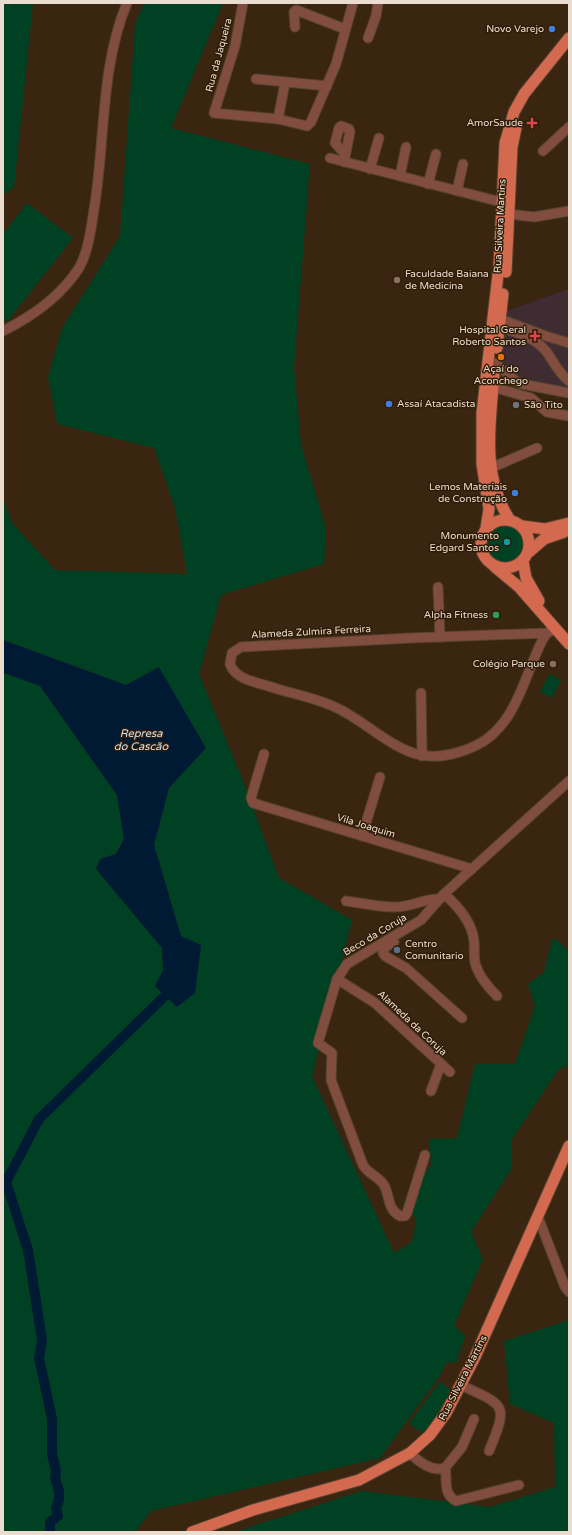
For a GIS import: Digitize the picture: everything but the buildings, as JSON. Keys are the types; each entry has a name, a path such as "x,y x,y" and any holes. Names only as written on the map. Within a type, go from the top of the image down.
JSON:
{"main road":[{"name":"Rua Silveira Martins","path":"510,520 497,497 491,468 489,448 498,322 501,202 505,143 514,112 530,86 569,38"},
{"name":"Rua Silveira Martins","path":"486,528 489,509 482,464 482,428 507,266 512,147 517,123 527,102 569,49"},
{"path":"544,614 519,587 486,559 481,549 481,538 486,528 497,521 510,520 522,526 545,529 569,523"},
{"path":"522,526 528,534 530,543 526,557 526,578 551,631 569,644"},
{"path":"495,566 505,569 514,567 544,539 569,531"},
{"name":"Rua Silveira Martins","path":"192,1532 245,1512 359,1480 410,1453 424,1442 438,1426 475,1357 569,1146"}],"street":[{"path":"3,331 23,321 56,296 80,267 90,234 100,166 104,113 111,62 117,34 127,3"},
{"name":"Rua da Jaqueira","path":"243,3 235,46 214,113 278,119"},
{"path":"285,83 278,119 309,125 336,64 353,3"},
{"path":"368,38 376,16 378,3"},
{"path":"295,27 294,12 296,10 345,29"},
{"path":"256,78 285,83 327,86"},
{"path":"543,151 569,127"},
{"path":"370,169 379,138"},
{"path":"400,176 406,147"},
{"path":"428,184 436,154"},
{"path":"330,158 345,158 370,169 501,202"},
{"path":"457,191 463,164"},
{"path":"509,214 534,217 569,211"},
{"path":"498,322 569,343"},
{"path":"498,322 534,340 547,353 559,372 569,380"},
{"path":"495,362 516,381 522,384 569,393"},
{"path":"493,387 531,398 547,412 569,416"},
{"path":"491,468 537,448"},
{"path":"438,588 440,637"},
{"name":"Alameda Zulmira Ferreira","path":"551,631 539,646 522,691 509,712 492,734 478,745 443,755 422,756 404,750 339,708 242,677 231,668 230,660 232,653 242,647 551,631"},
{"path":"421,693 422,756"},
{"name":"Vila Joaquim","path":"264,754 251,798 254,803 472,869"},
{"path":"362,836 380,777"},
{"name":"Beco da Coruja","path":"425,1155 408,1213 405,1216 400,1216 391,1207 381,1181 363,1165 331,1080 332,1053 318,1043 337,979 346,964 421,920 442,897 472,869 569,782"},
{"path":"346,901 394,907 412,905 442,897 457,907 468,923 474,940 476,966 488,987 497,996"},
{"path":"421,920 409,934 385,947 383,953 386,958 406,968 462,1018"},
{"name":"Alameda da Coruja","path":"337,979 375,1002 450,1072"},
{"path":"431,1091 441,1064"},
{"path":"538,1217 568,1292"},
{"path":"461,1385 491,1399 500,1408 501,1416 489,1451"},
{"path":"474,1419 462,1447 445,1468 445,1487 452,1498 456,1501 519,1485"},
{"path":"410,1453 425,1465 436,1469 445,1468"}],"shaded area":[{"name":"Hospital Geral Roberto Santos","path":"569,289 569,389 519,380 499,361 504,312"}],"green space":[{"path":"3,3 33,3 14,187 3,195"},
{"path":"144,3 223,3 171,128 310,164 294,367 301,445 326,529 324,564 221,595 199,674 241,776 279,878 352,920 312,1076 394,1253 412,1242 416,1220 404,1201 431,1165 429,1139 457,1138 475,1064 515,1064 535,1006 528,984 544,972 553,937 569,951 569,1066 559,1069 512,1139 512,1168 471,1232 483,1259 454,1325 465,1336 456,1363 447,1362 439,1377 380,1458 151,1511 135,1532 3,1532 3,670 4,673 39,685 117,795 124,839 115,854 100,859 96,869 162,948 163,970 181,936 154,845 169,788 206,747 126,685 3,640 3,498 12,523 55,570 187,574 175,508 154,448 57,424 48,377 62,328 120,236 135,25"},
{"path":"27,203 73,238 7,322 3,319 3,234"},
{"path":"510,524 517,527 523,533 526,544 525,552 517,561 510,564 502,564 495,561 487,552 486,540 489,533 498,525"},
{"path":"549,674 561,680 552,698 540,692"},
{"path":"569,1320 569,1532 234,1532 362,1491 490,1507 555,1487 554,1423 510,1404 504,1341"},
{"path":"439,1382 450,1389 445,1403 423,1433 409,1424"}],"water":[{"name":"Represa do Cascão","path":"3,640 126,685 159,667 206,748 169,788 154,845 181,936 201,945 195,993 177,1007 155,986 163,970 162,948 96,869 100,859 116,854 124,839 117,795 40,686 4,673"}],"waterway":[{"path":"50,1532 50,1522 58,1516 56,1508 59,1500 59,1491 55,1478 56,1471 52,1454 52,1419 39,1358 42,1340 28,1250 6,1182 39,1119 174,987"}],"place":[{"name":"Novo Varejo","path":"552,29"},
{"name":"AmorSaude","path":"532,123"},
{"name":"Faculdade Baiana de Medicina","path":"397,280"},
{"name":"Hospital Geral Roberto Santos","path":"535,336"},
{"name":"Açaí do Aconchego","path":"501,357"},
{"name":"Assaí Atacadista","path":"389,404"},
{"name":"São Tito","path":"516,405"},
{"name":"Lemos Materiais de Construção","path":"515,493"},
{"name":"Monumento Edgard Santos","path":"507,542"},
{"name":"Alpha Fitness","path":"496,615"},
{"name":"Colégio Parque","path":"553,664"},
{"name":"Centro Comunitario","path":"397,950"}]}
